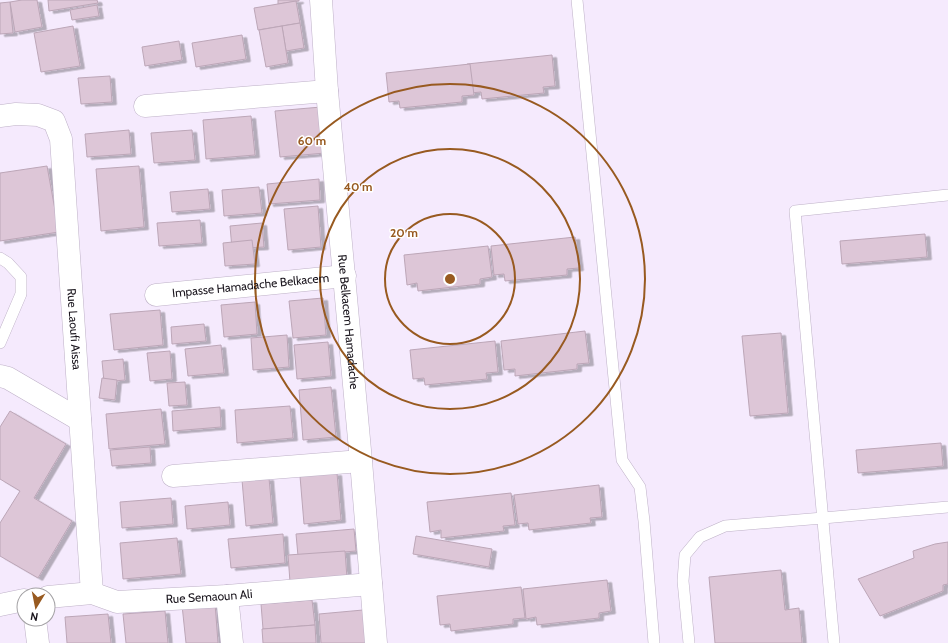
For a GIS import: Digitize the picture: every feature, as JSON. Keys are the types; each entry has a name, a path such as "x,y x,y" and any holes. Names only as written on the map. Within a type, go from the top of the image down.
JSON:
{"street":[{"name":"Rue Belkacem Hamadache","path":"321,0 376,643"},
{"path":"146,106 328,91"},
{"name":"Rue Laoufi Aissa","path":"0,116 16,114 38,115 54,121 61,139 92,593"},
{"name":"Impasse Hamadache Belkacem","path":"156,295 344,276"},
{"path":"0,376 8,378 80,420"},
{"path":"173,476 361,461"},
{"name":"Rue Semaoun Ali","path":"56,596 92,593 118,602 227,596 371,584"},
{"path":"227,596 232,643"},
{"path":"0,605 16,602"},
{"path":"36,627 38,643"}],"lane":[{"path":"577,0 622,460 640,487 654,643"},
{"path":"834,643 795,211 948,195"},
{"path":"0,258 8,263 21,277 20,294 0,343"},
{"path":"689,643 683,581 685,555 700,537 725,526 948,507"}],"building":[{"path":"37,0 42,27 15,32 10,2"},
{"path":"48,0 97,0 98,3 49,11"},
{"path":"278,0 299,0 299,1 278,4"},
{"path":"296,1 300,23 258,30 254,8"},
{"path":"10,2 13,33 0,34 0,3"},
{"path":"97,5 99,16 72,20 70,10"},
{"path":"300,23 304,48 286,51 282,26"},
{"path":"73,26 80,66 41,72 34,33"},
{"path":"282,26 288,63 266,67 259,30"},
{"path":"242,35 246,59 196,67 192,43"},
{"path":"179,41 182,60 145,66 142,47"},
{"path":"552,55 555,86 543,87 544,93 482,99 481,92 470,93 467,64"},
{"path":"470,64 474,95 462,96 462,102 400,108 399,101 389,102 386,73"},
{"path":"110,76 112,102 81,104 78,78"},
{"path":"321,107 325,153 280,157 275,111"},
{"path":"251,116 255,155 206,159 203,120"},
{"path":"129,130 131,154 87,157 85,134"},
{"path":"192,130 195,160 154,163 151,133"},
{"path":"47,166 59,232 0,241 0,173"},
{"path":"139,166 144,227 101,231 96,169"},
{"path":"319,179 320,200 269,204 267,184"},
{"path":"259,187 262,213 224,216 222,190"},
{"path":"208,189 210,209 172,212 170,192"},
{"path":"318,206 321,247 288,250 284,209"},
{"path":"200,220 202,243 159,246 157,223"},
{"path":"262,223 264,247 232,249 230,226"},
{"path":"925,234 927,257 842,264 840,241"},
{"path":"575,237 579,268 567,269 567,275 505,281 504,274 494,275 491,246"},
{"path":"252,240 255,264 225,266 223,243"},
{"path":"488,246 492,277 480,279 480,284 418,291 417,283 407,285 404,255"},
{"path":"323,298 326,335 293,338 289,301"},
{"path":"255,302 257,334 224,337 221,305"},
{"path":"160,310 163,345 114,350 110,314"},
{"path":"204,324 206,341 172,344 171,327"},
{"path":"585,331 589,363 577,364 577,369 515,376 515,369 504,370 501,341"},
{"path":"781,333 788,413 750,416 742,336"},
{"path":"287,335 289,367 253,370 251,338"},
{"path":"495,341 498,372 486,373 487,379 425,385 424,378 413,379 410,350"},
{"path":"328,342 331,376 297,379 294,345"},
{"path":"221,345 224,373 188,376 185,349"},
{"path":"170,351 172,379 150,381 147,353"},
{"path":"123,359 125,380 104,382 102,361"},
{"path":"102,378 117,380 115,400 99,398"},
{"path":"185,382 187,405 169,406 167,383"},
{"path":"331,387 336,437 303,440 299,390"},
{"path":"290,406 293,438 237,443 235,410"},
{"path":"220,407 221,427 173,431 172,411"},
{"path":"161,409 165,444 109,449 106,414"},
{"path":"10,411 66,444 34,498 72,521 38,578 0,556 0,523 20,491 0,479 0,427"},
{"path":"941,443 943,466 858,473 856,450"},
{"path":"150,447 151,463 112,466 110,450"},
{"path":"337,473 341,520 304,524 300,476"},
{"path":"269,478 273,523 246,526 242,480"},
{"path":"599,485 602,517 590,518 591,523 529,530 528,523 518,524 514,495"},
{"path":"511,493 515,525 503,526 504,531 441,538 441,530 430,532 427,502"},
{"path":"171,498 173,524 122,528 120,502"},
{"path":"228,502 230,525 187,529 185,506"},
{"path":"354,529 356,551 298,556 296,534"},
{"path":"283,534 285,563 231,568 228,539"},
{"path":"416,536 492,549 489,567 413,554"},
{"path":"177,538 181,574 123,579 120,543"},
{"path":"948,542 948,584 943,585 943,591 880,616 858,579 914,558 913,551 935,544"},
{"path":"345,551 347,578 290,582 288,555"},
{"path":"781,570 785,610 799,608 802,643 715,643 709,577"},
{"path":"607,580 611,611 599,613 599,618 537,625 536,617 526,619 523,589"},
{"path":"521,587 525,618 513,619 513,624 451,631 450,624 440,625 437,596"},
{"path":"312,600 315,625 263,629 261,604"},
{"path":"215,603 218,643 186,643 182,605"},
{"path":"363,610 366,643 321,643 319,614"},
{"path":"165,611 168,643 126,643 123,614"},
{"path":"108,614 111,643 67,643 65,617"},
{"path":"315,625 316,643 263,643 262,629"}]}
